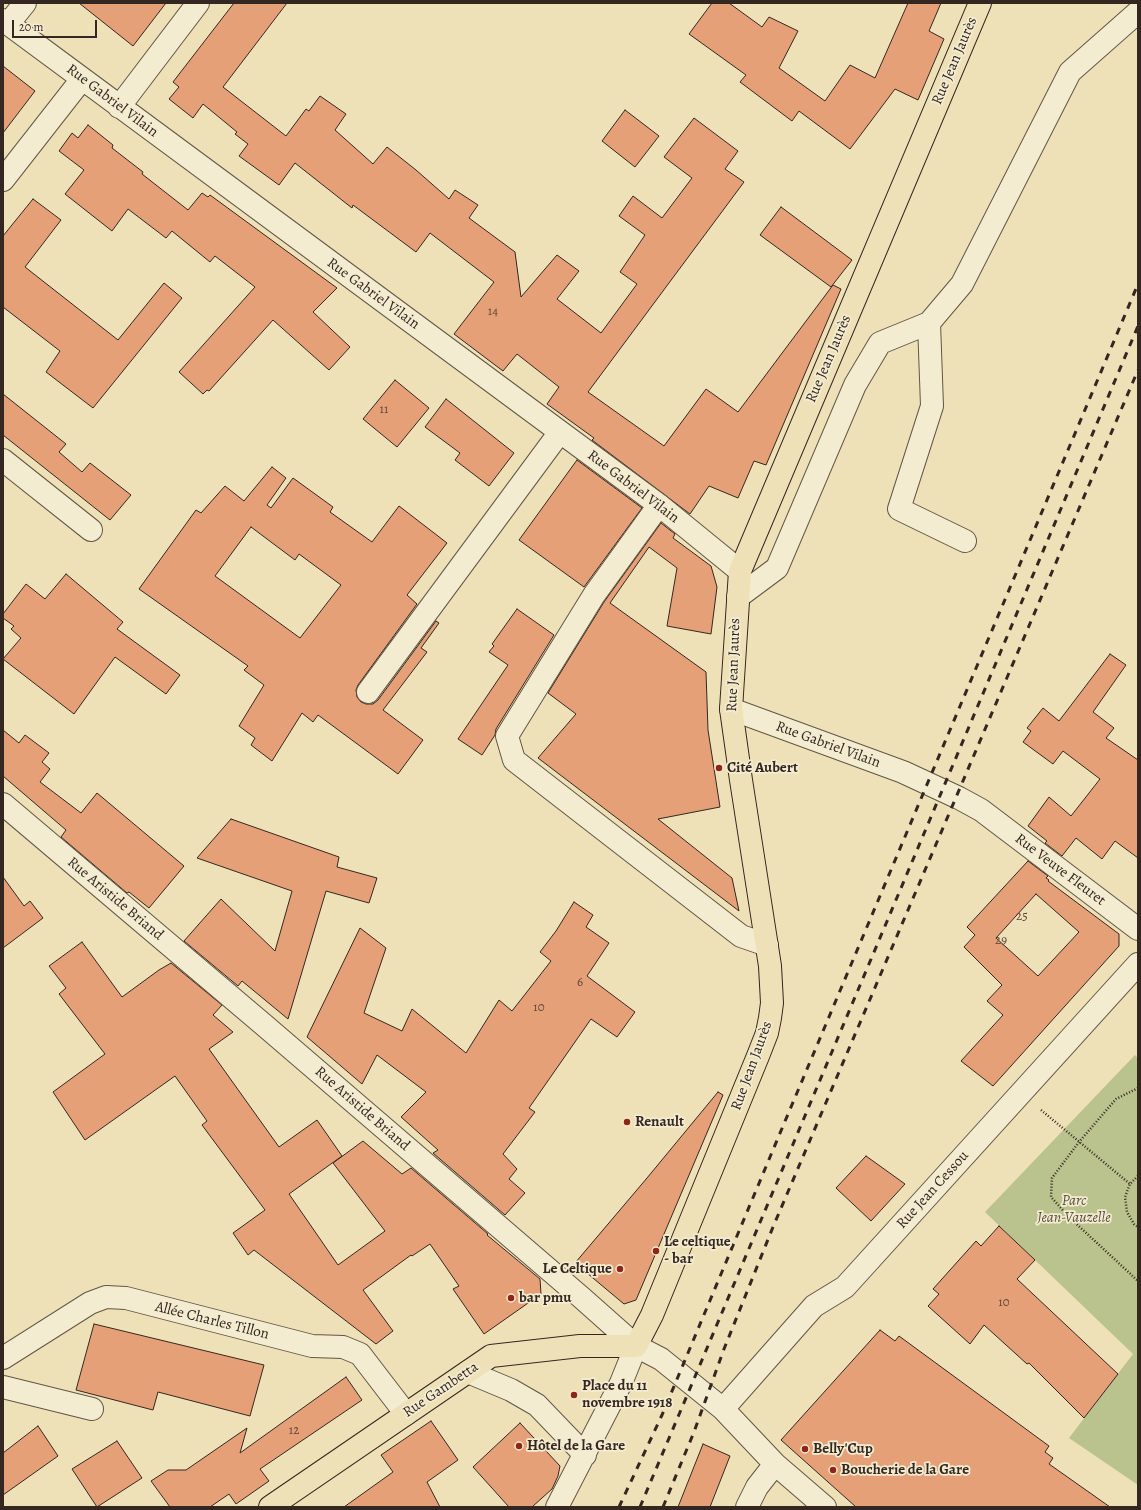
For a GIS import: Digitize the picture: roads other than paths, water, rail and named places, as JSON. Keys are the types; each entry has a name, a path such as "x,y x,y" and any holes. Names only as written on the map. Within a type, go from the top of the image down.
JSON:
{"main road":[{"name":"Rue Jean Jaurès","path":"636,1346 652,1315 767,1033 772,1003 770,966 731,709 740,571 980,3"},
{"name":"Rue Gambetta","path":"270,1507 491,1356 580,1346 636,1346"}],"street":[{"path":"5,22 26,3"},
{"path":"119,107 198,3"},
{"path":"738,597 777,568 855,385 880,343 929,322 962,284 1070,72 1138,12"},
{"name":"Rue Gabriel Vilain","path":"5,22 660,505 740,571"},
{"path":"3,180 82,79"},
{"path":"929,322 932,406 899,509 965,541"},
{"path":"368,692 560,432"},
{"path":"3,460 91,530"},
{"path":"660,505 594,595 507,736 514,760 741,936 767,945"},
{"name":"Rue Gabriel Vilain","path":"731,709 903,772 981,810"},
{"name":"Rue Aristide Briand","path":"3,804 270,1030 636,1346 660,1359 724,1409 775,1464 825,1507"},
{"name":"Rue Veuve Fleuret","path":"981,810 1138,929"},
{"name":"Rue Jean Cessou","path":"724,1409 814,1306 845,1287 1138,964"},
{"name":"Allée Charles Tillon","path":"3,1358 90,1303 106,1297 126,1298 312,1346 343,1347 360,1354 406,1414"},
{"path":"557,1507 621,1383 636,1346"},
{"path":"468,1372 511,1390 537,1404 585,1455"},
{"path":"3,1387 92,1409"},
{"path":"747,1507 757,1487 775,1464"}],"railway":[{"path":"619,1507 662,1415 1138,284"},
{"path":"640,1507 1138,326"},
{"path":"663,1507 694,1432 724,1349 773,1227 1138,370"}],"place":[{"name":"Cité Aubert","path":"719,768"},
{"name":"Renault","path":"627,1122"},
{"name":"Le celtique - bar","path":"656,1251"},
{"name":"Le Celtique","path":"620,1269"},
{"name":"bar pmu","path":"511,1298"},
{"name":"Place du 11 novembre 1918","path":"574,1395"},
{"name":"Hôtel de la Gare","path":"519,1446"},
{"name":"Belly'Cup","path":"805,1449"},
{"name":"Boucherie de la Gare","path":"833,1470"}],"park label":[{"name":"Parc Jean-Vauzelle","path":"1074,1210"}]}
